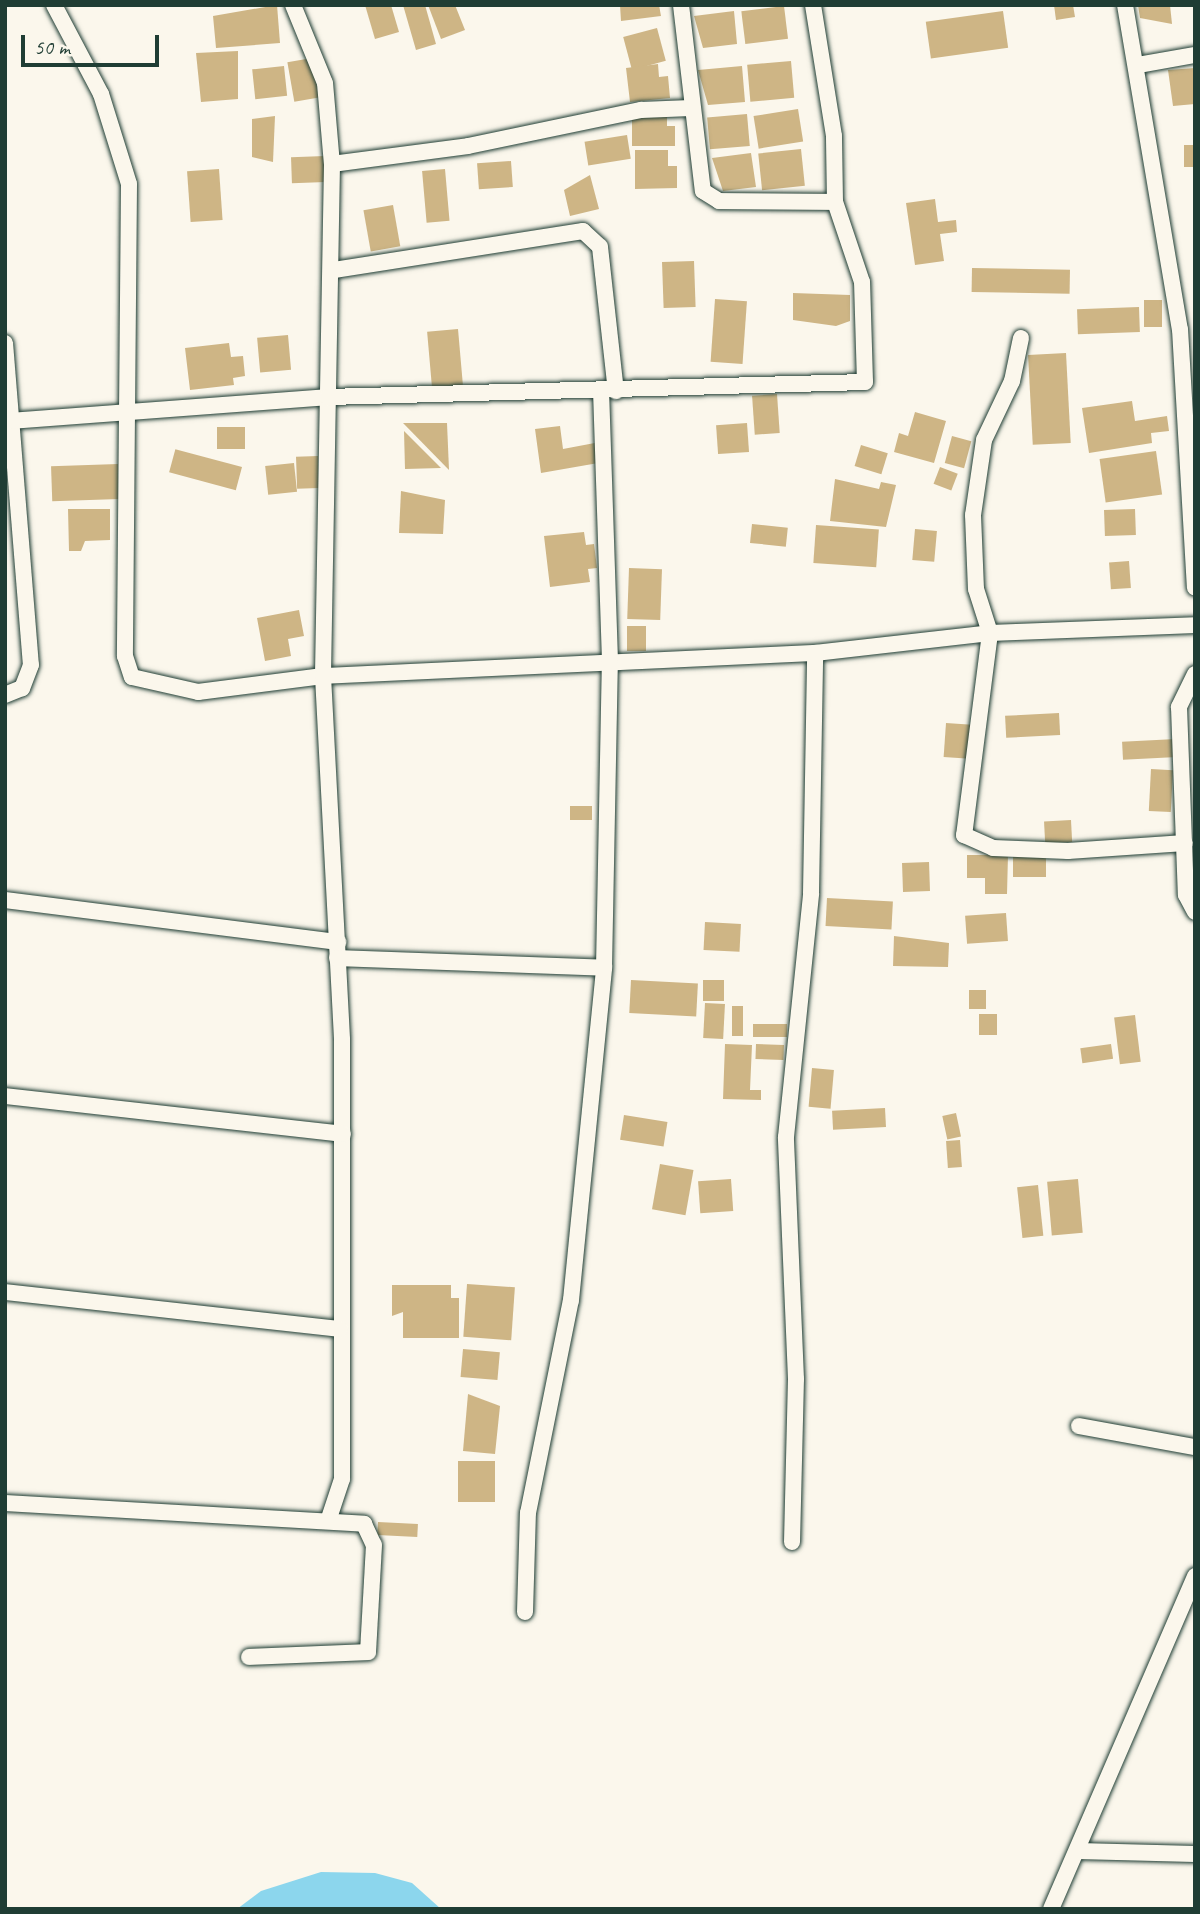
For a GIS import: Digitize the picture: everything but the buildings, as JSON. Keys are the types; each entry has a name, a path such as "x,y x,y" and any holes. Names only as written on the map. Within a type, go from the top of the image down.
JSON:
{"street":[{"path":"54,5 101,94 129,184 130,413 125,656 132,677 198,692 323,676 815,653 989,633 1195,625"},
{"path":"293,5 326,83 332,164 334,270 328,397 323,676 343,1135 340,1329 342,1479 329,1518"},
{"path":"681,5 691,108 703,191 719,201 835,202"},
{"path":"11,421 328,397 609,392 866,382 862,282 835,202 834,136 813,5"},
{"path":"1125,5 1138,65 1150,179 1180,329 1195,588"},
{"path":"1138,65 1195,55"},
{"path":"332,164 468,146 640,110 691,108"},
{"path":"334,270 583,231 600,247 609,392 610,661 604,968 571,1300 528,1513 525,1612"},
{"path":"1021,338 1012,380 984,440 973,515 976,589 989,633 964,835 993,848 1068,851 1185,843"},
{"path":"5,343 31,665 22,688 5,695"},
{"path":"792,1542 796,1379 786,1137 811,893 815,653"},
{"path":"1195,674 1179,707 1186,895 1195,912"},
{"path":"5,900 337,950 604,968"},
{"path":"5,1096 343,1135"},
{"path":"5,1292 340,1329"},
{"path":"1079,1426 1195,1447"},
{"path":"5,1503 217,1520 329,1518 371,1531 368,1652 249,1657"},
{"path":"1051,1909 1195,1577"},
{"path":"1078,1851 1195,1854"}],"water":[{"path":"321,1872 375,1873 412,1883 441,1909 237,1909 261,1891"}]}
